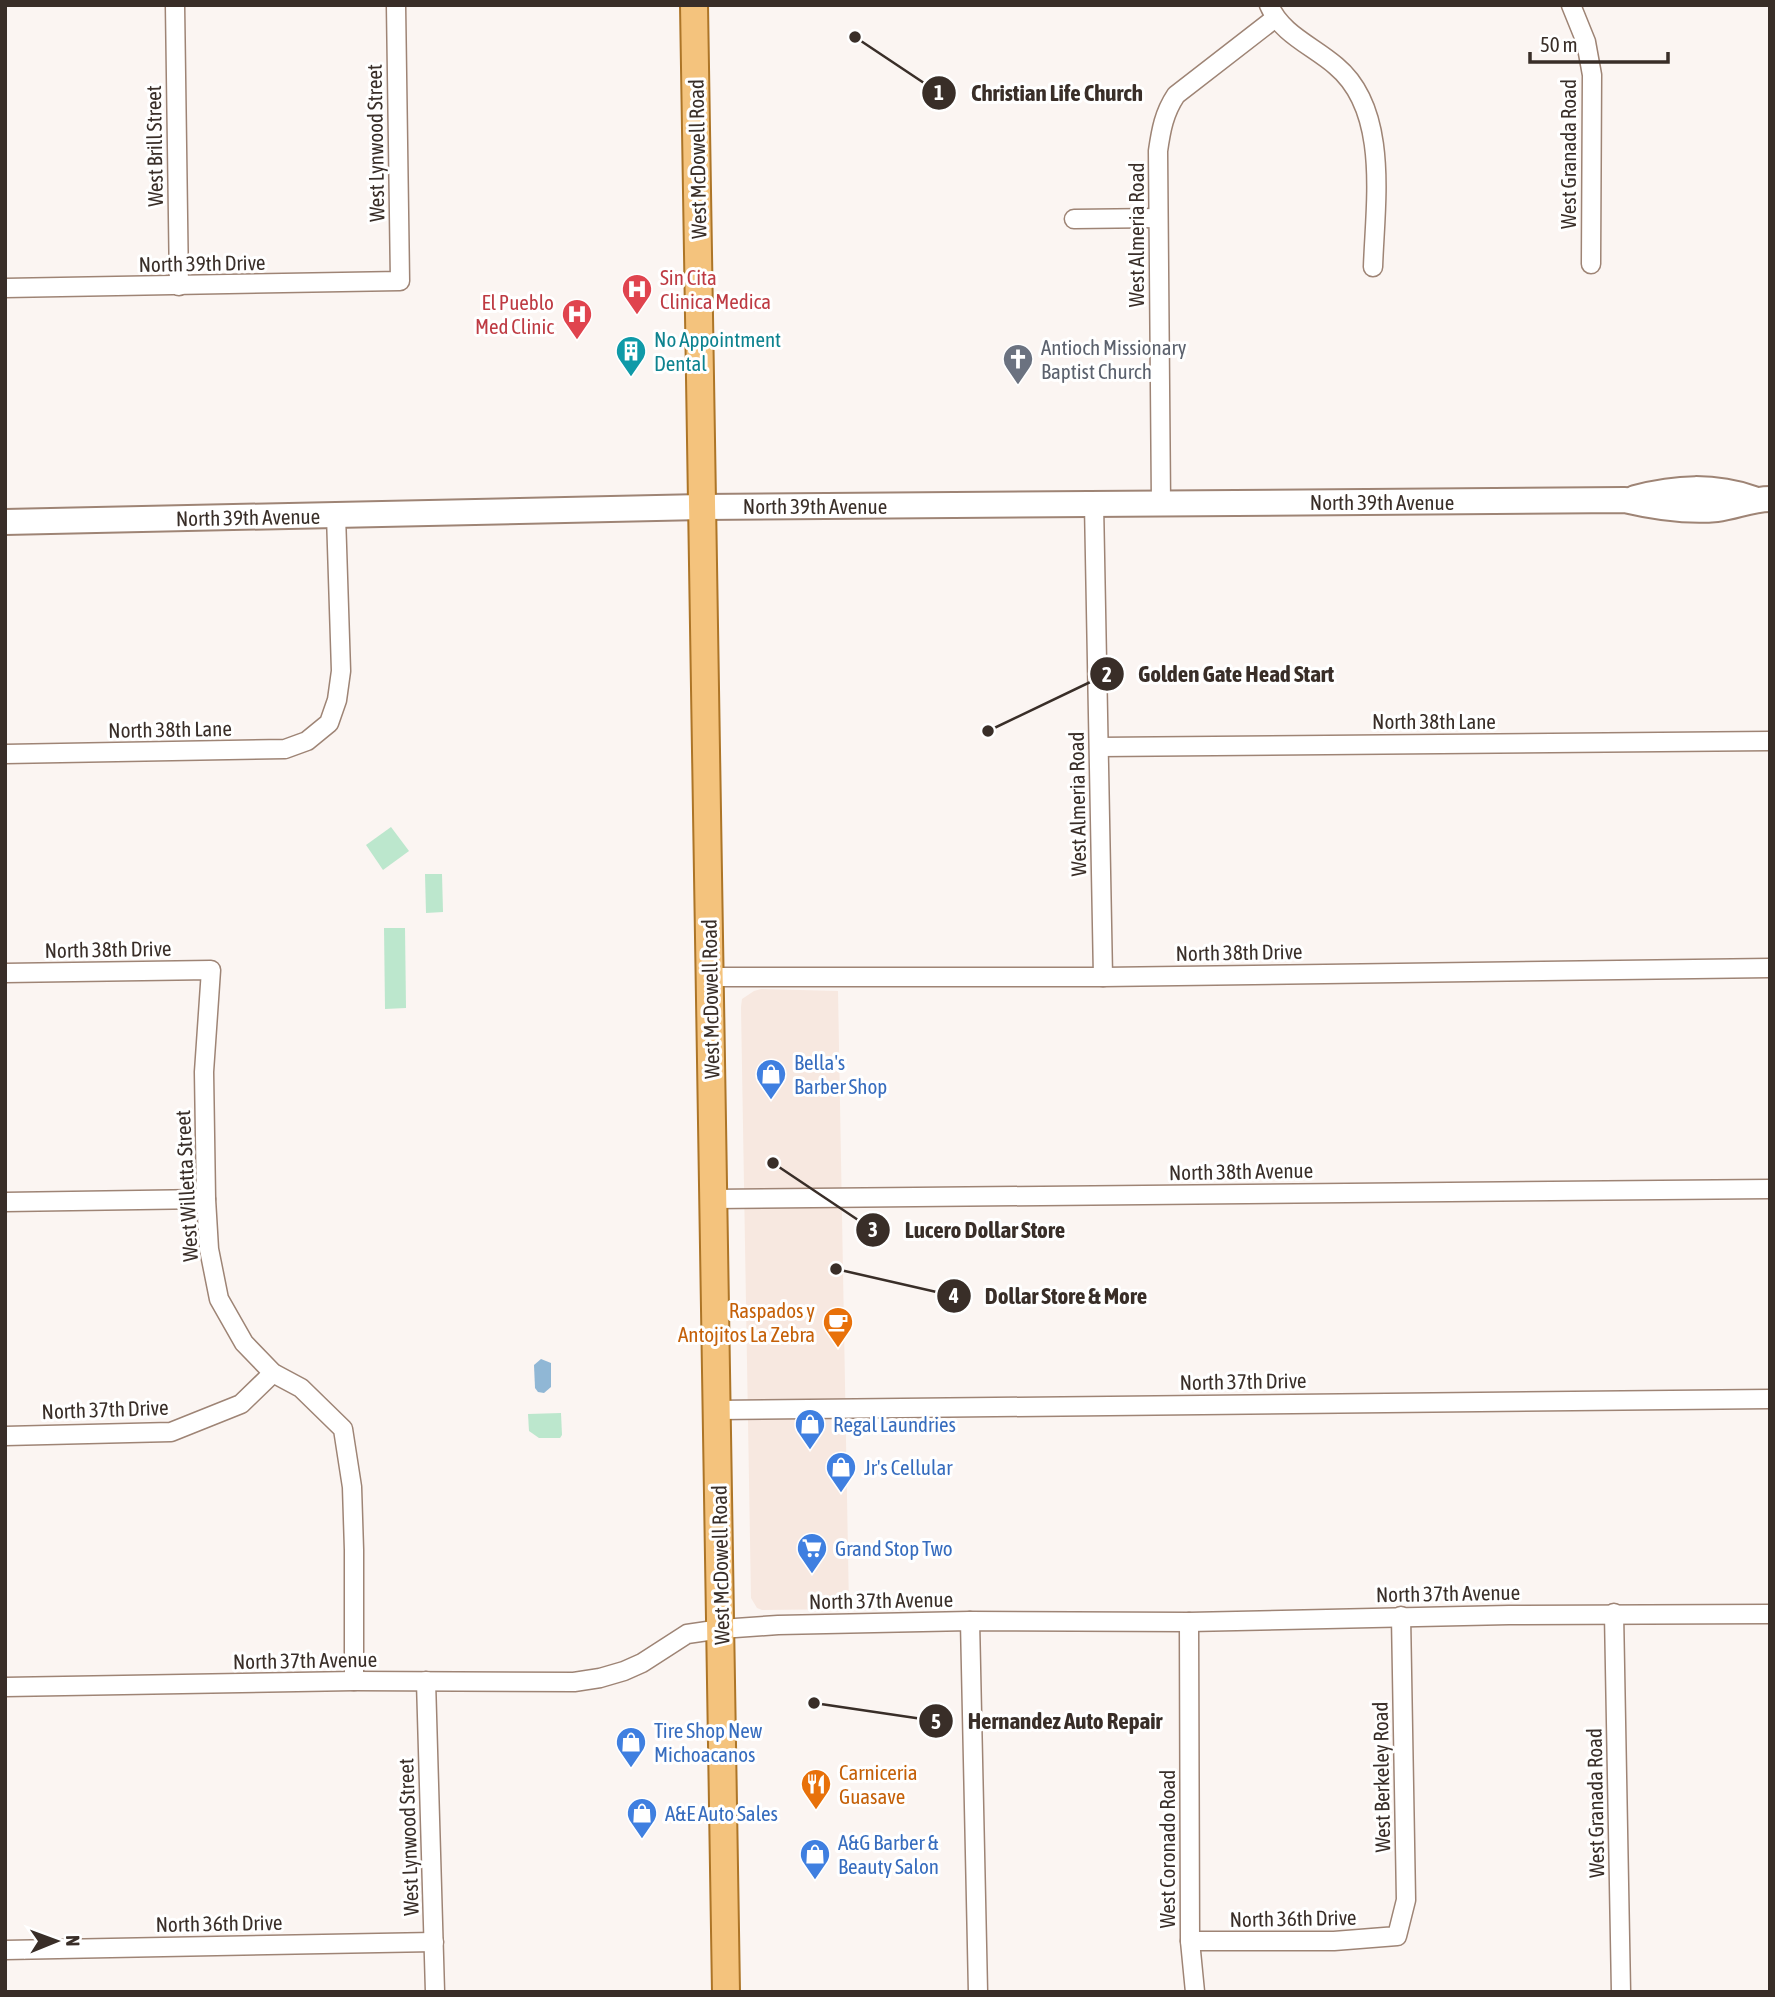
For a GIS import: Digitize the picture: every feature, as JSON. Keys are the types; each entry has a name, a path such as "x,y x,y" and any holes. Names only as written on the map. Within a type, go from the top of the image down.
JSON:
{"main road":[{"name":"West McDowell Road","path":"694,5 726,1992"}],"street":[{"name":"West Brill Street","path":"175,5 179,286"},
{"name":"West Lynwood Street","path":"396,5 400,281"},
{"name":"West Granada Road","path":"1572,5 1586,42 1592,75 1591,264"},
{"name":"West Almeria Road","path":"1161,503 1158,151 1166,111 1176,95 1271,12"},
{"path":"1271,12 1296,38 1337,66 1350,80 1366,112 1374,136 1376,178 1373,267"},
{"path":"1074,219 1158,218"},
{"name":"North 39th Drive","path":"5,288 400,281"},
{"name":"North 39th Avenue","path":"5,522 702,507 1625,500 1658,492 1707,488 1762,499"},
{"name":"West Almeria Road","path":"1094,504 1103,977"},
{"name":"North 38th Lane","path":"5,754 285,749 307,741 329,723 337,700 341,671 336,515"},
{"name":"North 38th Lane","path":"1099,747 1770,741"},
{"name":"North 38th Drive","path":"710,977 1103,977 1770,968"},
{"name":"North 38th Drive","path":"5,973 211,970"},
{"name":"West Willetta Street","path":"211,970 204,1072 206,1199 209,1248 219,1299 244,1343 273,1373 301,1388 343,1429 352,1487 354,1682"},
{"name":"North 38th Avenue","path":"713,1199 1770,1189"},
{"path":"5,1202 206,1199"},
{"name":"North 37th Drive","path":"5,1436 171,1432 241,1404 273,1373"},
{"name":"North 37th Drive","path":"717,1410 1770,1399"},
{"name":"West Granada Road","path":"1614,1613 1621,1992"},
{"name":"North 37th Avenue","path":"5,1687 426,1681 551,1682 600,1678 642,1662 687,1634 721,1629 854,1622 1189,1622 1614,1613 1770,1614"},
{"name":"West Berkeley Road","path":"1397,1936 1406,1899 1401,1616"},
{"path":"970,1620 978,1992"},
{"name":"West Coronado Road","path":"1189,1622 1190,1941 1195,1992"},
{"name":"West Lynwood Street","path":"426,1681 435,1992"},
{"name":"North 36th Drive","path":"1190,1941 1334,1941 1397,1936"},
{"name":"North 36th Drive","path":"5,1950 434,1942"}],"shaded area":[{"path":"761,989 838,991 849,1609 762,1610 757,1608 751,1598 741,1007 742,999"}],"green space":[{"path":"391,827 409,851 383,870 366,845"},
{"path":"425,874 442,874 443,912 426,913"},
{"path":"384,928 405,928 406,1008 385,1009"},
{"path":"561,1413 560,1438 539,1438 529,1431 528,1414"}],"water":[{"path":"541,1359 551,1363 551,1387 544,1393 535,1388 534,1365"}],"place":[{"name":"Christian Life Church","path":"855,37"},
{"name":"Sin Cita Clinica Medica","path":"637,316"},
{"name":"El Pueblo Med Clinic","path":"577,341"},
{"name":"No Appointment Dental","path":"631,378"},
{"name":"Antioch Missionary Baptist Church","path":"1018,386"},
{"name":"Golden Gate Head Start","path":"988,731"},
{"name":"Bella's Barber Shop","path":"771,1101"},
{"name":"Lucero Dollar Store","path":"773,1163"},
{"name":"Dollar Store & More","path":"836,1269"},
{"name":"Raspados y Antojitos La Zebra","path":"838,1349"},
{"name":"Regal Laundries","path":"810,1451"},
{"name":"Jr's Cellular","path":"841,1494"},
{"name":"Grand Stop Two","path":"812,1575"},
{"name":"Hernandez Auto Repair","path":"814,1703"},
{"name":"Tire Shop New Michoacanos","path":"631,1769"},
{"name":"Carniceria Guasave","path":"816,1811"},
{"name":"A&E Auto Sales","path":"642,1840"},
{"name":"A&G Barber & Beauty Salon","path":"815,1881"}]}
